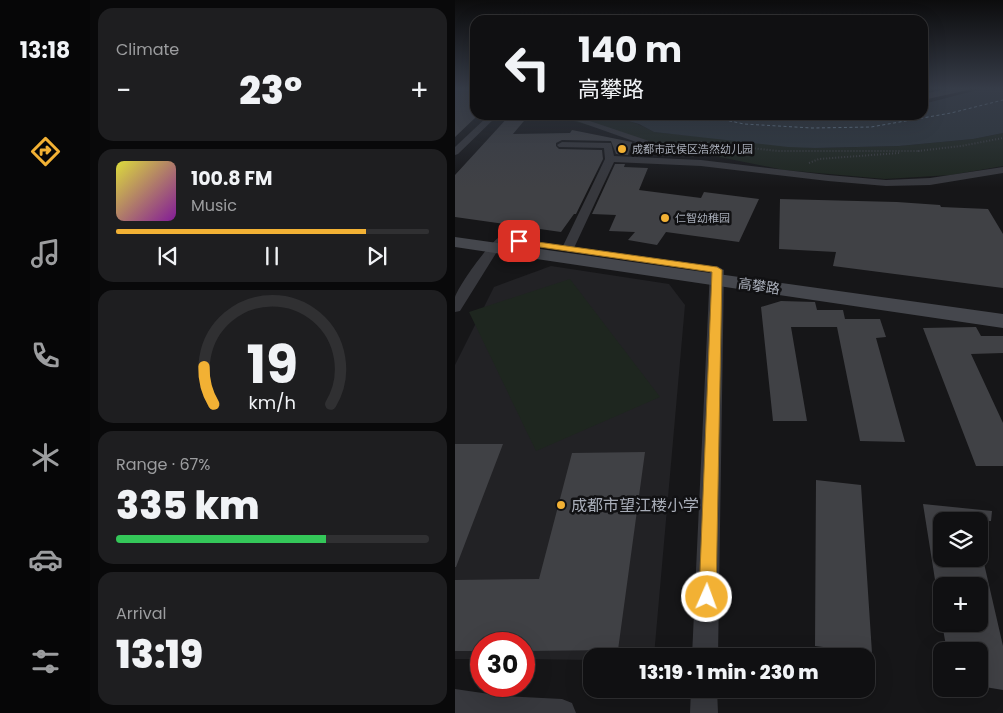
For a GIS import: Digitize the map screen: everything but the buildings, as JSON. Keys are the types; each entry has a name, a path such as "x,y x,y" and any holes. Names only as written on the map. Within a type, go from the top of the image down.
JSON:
{"main road":[{"name":"高攀路","path":"455,232 498,243 717,275 1003,321"},
{"name":"高攀路","path":"455,242 568,248 717,275 1003,308"}],"street":[{"path":"455,152 487,121"},
{"path":"583,121 659,147 822,179 888,183 959,178 1003,170"},
{"path":"562,145 608,144 610,159 568,248"},
{"path":"610,159 679,161 782,172"},
{"path":"455,308 498,243"},
{"path":"705,648 717,275"},
{"path":"704,698 704,713"},
{"path":"455,703 503,710 562,713"}],"path":[{"path":"782,172 819,159 961,146 1003,138"},
{"path":"689,141 778,151 920,150"}],"shaded area":[{"path":"574,121 629,121 654,132 815,148 899,146 973,139 1003,133 1003,166 951,175 885,179 784,170 655,144"},
{"path":"629,121 1003,121 1003,133 973,139 899,146 815,148 788,147 654,132"},
{"name":"成都市望江楼小学","path":"551,266 669,284 685,305 655,648 583,648 583,660 535,659 535,632 470,632 470,659 455,659 455,365 494,287"},
{"path":"570,279 660,397 536,451 469,312"}],"ferry route":[{"path":"731,121 744,124 812,128 871,127 904,121"}],"place":[{"name":"成都市武侯区浩然幼儿园","path":"622,149"},
{"name":"仁智幼稚园","path":"665,218"},
{"name":"成都市望江楼小学","path":"561,505"}],"route":[{"path":"519,241 717,270 707,597"}]}
